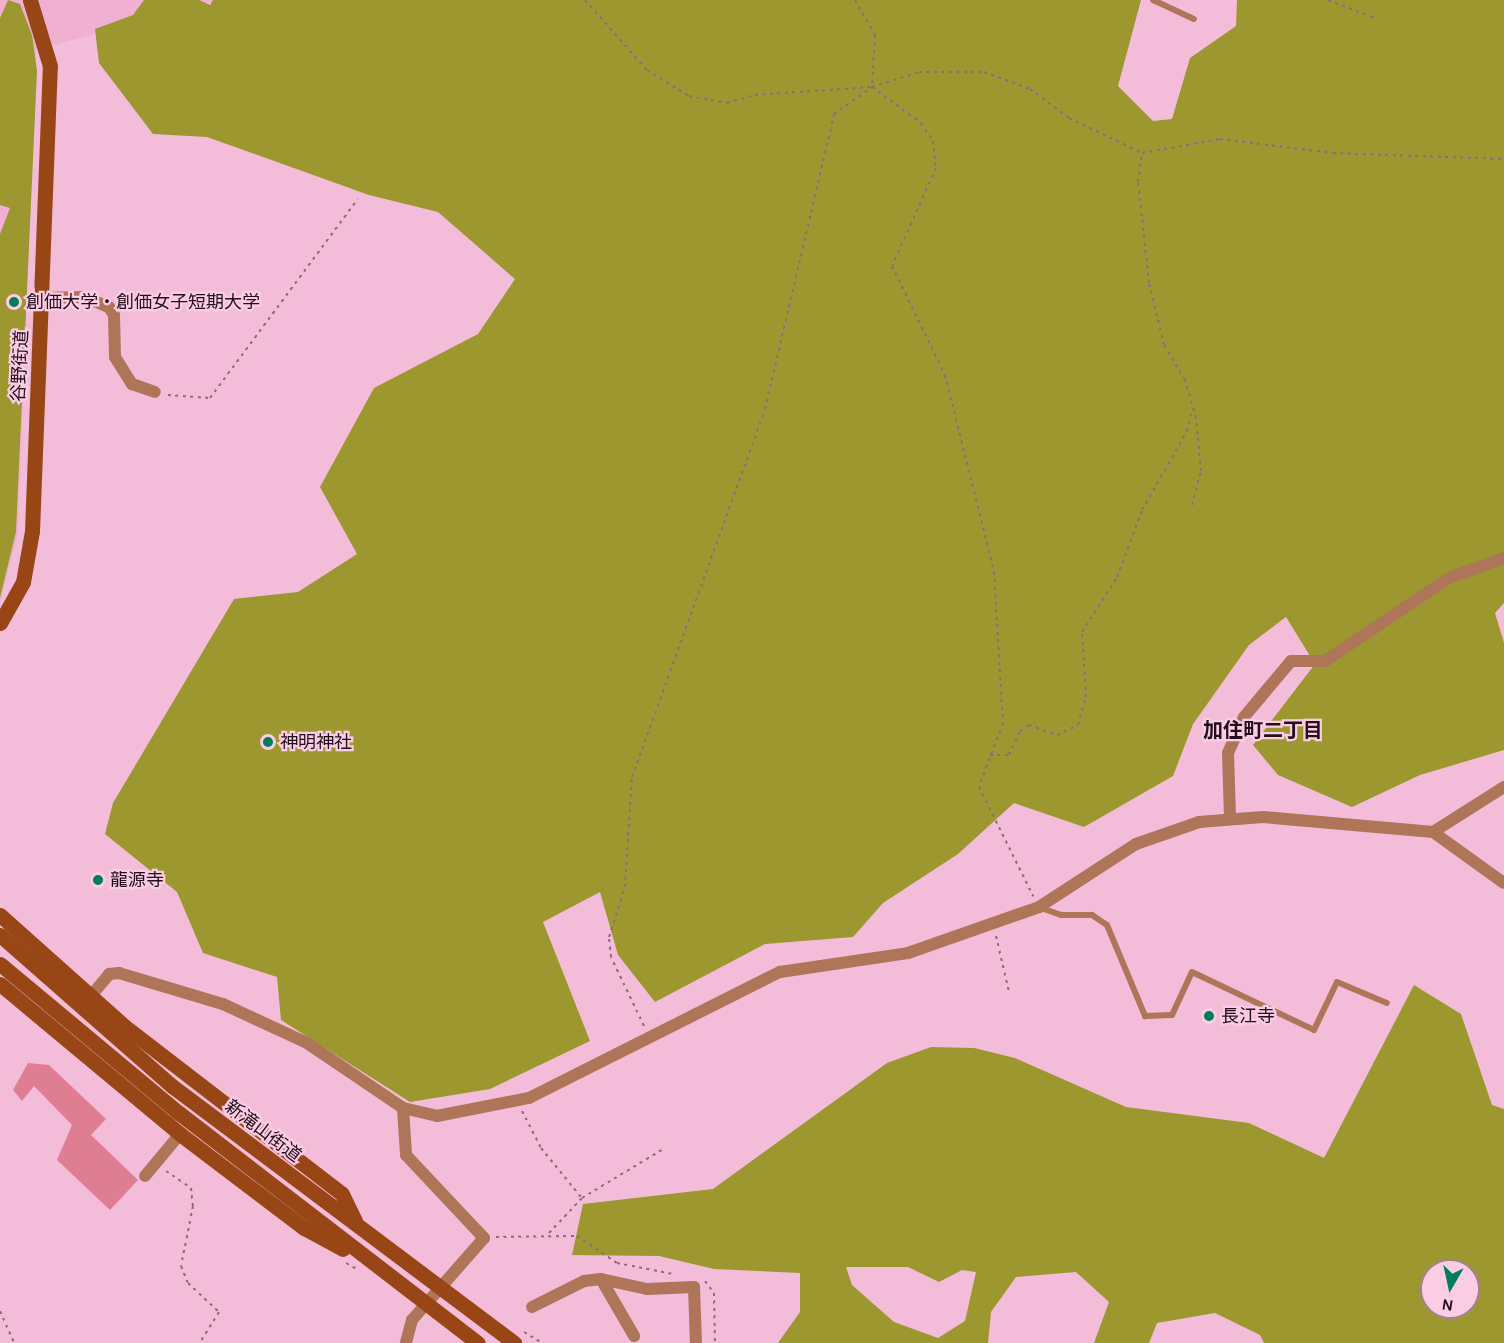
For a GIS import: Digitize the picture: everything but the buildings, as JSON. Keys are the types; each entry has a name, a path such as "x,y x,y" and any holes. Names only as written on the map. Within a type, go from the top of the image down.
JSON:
{"main road":[{"name":"谷野街道","path":"0,623 23,582 30,554 50,66 30,0"},
{"path":"0,915 90,997 342,1194 356,1223"},
{"name":"新滝山街道","path":"0,935 123,1047 514,1343"},
{"name":"新滝山街道","path":"0,964 88,1041 478,1343"},
{"path":"0,984 180,1134 304,1228 377,1267"},
{"path":"500,1332 521,1343"}],"street":[{"path":"42,298 85,297 109,306 114,315 114,357 132,384 155,392"},
{"path":"1230,817 1228,753 1244,717 1291,661 1325,661 1449,578 1504,558"},
{"path":"1433,832 1504,787"},
{"path":"90,997 109,974 119,973 223,1004 307,1044 403,1108 437,1116 516,1101 577,1076 648,1034 780,972 908,953 1039,907 1136,844 1230,817 1433,832 1504,883"},
{"path":"403,1108 406,1155 484,1238 439,1285 410,1323 406,1343"},
{"path":"145,1176 180,1134"},
{"path":"601,1279 634,1336"},
{"path":"532,1307 584,1281 601,1279 639,1288 694,1287 696,1343"}],"lane":[{"path":"1153,0 1194,19"},
{"path":"1039,907 1061,915 1092,915 1107,925 1145,1016 1172,1015 1192,972 1314,1030 1337,981 1387,1003"}],"path":[{"path":"585,0 647,70 710,103 872,87 919,72 984,72 1030,89 1069,118 1142,153 1220,138 1333,153 1504,159"},
{"path":"855,0 875,35 872,87"},
{"path":"1328,0 1377,20"},
{"path":"872,87 921,123 938,154 892,266 945,375 994,573 1003,723 980,775 983,800 1039,907"},
{"path":"648,1034 611,957 609,938 625,888 632,777 765,409 824,138 834,114 872,87"},
{"path":"1142,153 1139,202 1149,284 1164,345 1185,380 1192,407 1201,471 1192,505"},
{"path":"155,392 210,398 358,199"},
{"path":"990,755 1009,755 1020,731 1029,725 1057,735 1078,725 1086,697 1082,632 1117,577 1142,510 1186,431 1192,407"},
{"path":"993,924 1009,992"},
{"path":"516,1101 541,1148 582,1198"},
{"path":"549,1233 582,1198 665,1148"},
{"path":"157,1164 190,1188 192,1225 181,1266 188,1283 219,1312 200,1343"},
{"path":"484,1238 549,1233 577,1236 617,1263 675,1274"},
{"path":"698,1279 709,1281 714,1293 715,1343"},
{"path":"0,1311 14,1343"}],"shaded area":[{"name":"創価大学・創価女子短期大学","path":"0,0 218,0 36,50 18,533 0,603"},
{"name":"創価大学・創価女子短期大学","path":"8,0 20,4 32,35 37,71 16,532 0,598 0,234 10,208 0,205 0,18"},
{"path":"144,0 199,0 210,5 213,0 1141,0 1118,86 1153,121 1172,119 1190,58 1236,26 1237,0 1504,0 1504,603 1495,613 1504,643 1504,750 1420,775 1352,807 1278,775 1253,745 1315,664 1286,617 1249,645 1193,724 1173,776 1084,827 1014,803 958,854 883,903 853,937 765,944 655,1002 618,955 600,892 543,922 590,1041 490,1089 410,1102 281,1020 277,977 203,953 177,892 105,834 113,803 234,599 298,592 357,554 320,487 374,388 478,334 515,279 438,212 369,195 207,137 153,134 99,63 95,29 133,15"},
{"path":"1414,985 1461,1014 1492,1105 1504,1109 1504,1343 1264,1343 1260,1335 1215,1313 1157,1323 1149,1343 1094,1343 1109,1302 1076,1272 1016,1277 991,1312 988,1343 778,1343 800,1312 800,1273 714,1269 659,1256 572,1255 583,1204 713,1189 887,1063 931,1047 974,1048 1015,1058 1126,1107 1249,1123 1324,1158","holes":["846,1267 908,1267 939,1282 962,1270 976,1272 965,1321 938,1338 894,1322 852,1285"]}],"place":[{"name":"創価大学・創価女子短期大学","path":"14,302"},
{"name":"神明神社","path":"268,742"},
{"name":"龍源寺","path":"98,880"},
{"name":"長江寺","path":"1209,1016"}],"district":[{"name":"加住町二丁目","path":"1263,730"}]}
